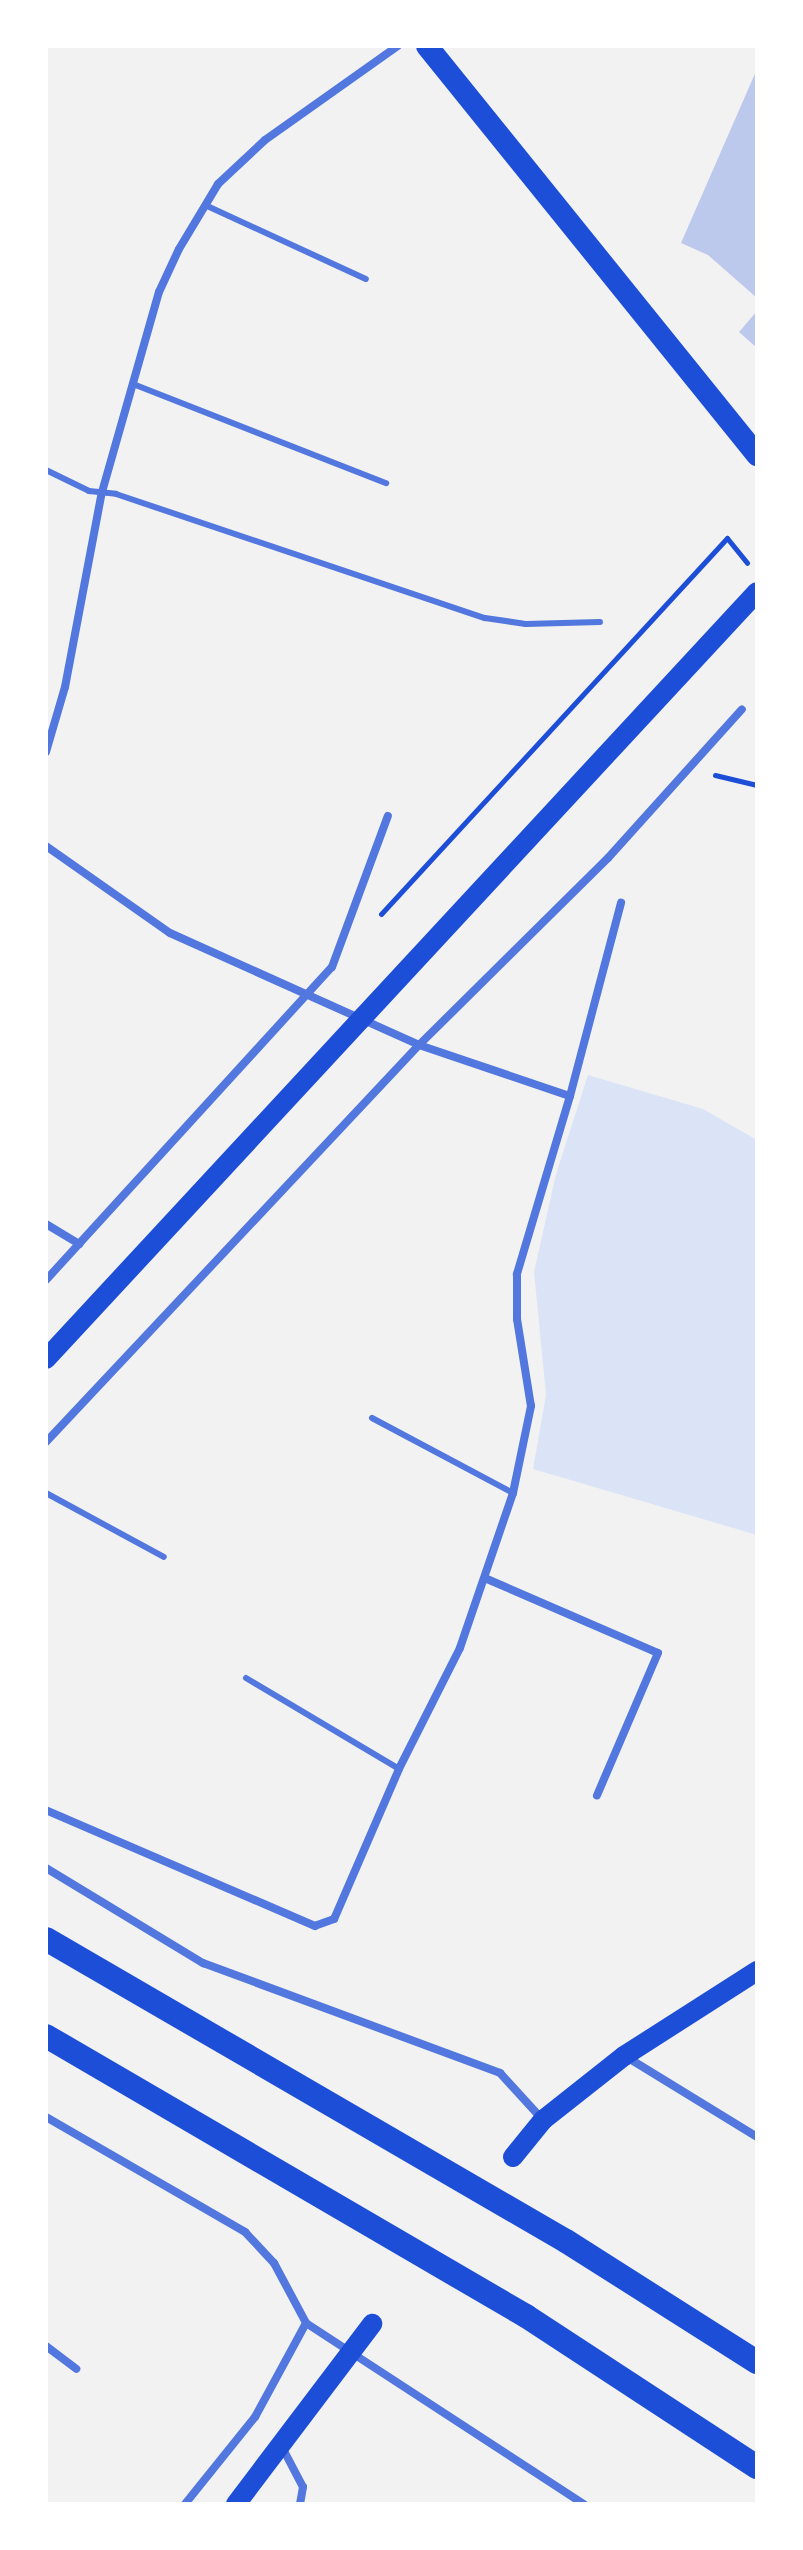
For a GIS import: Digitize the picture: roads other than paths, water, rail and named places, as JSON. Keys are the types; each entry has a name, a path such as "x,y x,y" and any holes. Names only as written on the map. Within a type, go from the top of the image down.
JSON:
{"highway":[{"path":"427,46 757,455"},
{"path":"46,1939 566,2241 757,2362"},
{"path":"46,2036 526,2316 757,2467"}],"main road":[{"path":"46,1359 757,592"},
{"path":"513,2157 543,2120 624,2056 757,1971"},
{"path":"236,2504 372,2324"}],"street":[{"path":"46,752 65,687 102,492 159,292 218,184 265,140 398,46"},
{"path":"46,1442 419,1045 608,858 742,709"},
{"path":"46,1280 332,967 388,816"},
{"path":"46,846 170,933 419,1045 570,1096"},
{"path":"46,1810 315,1926 334,1919 399,1769 460,1648 487,1579 513,1493 531,1406 517,1319 517,1274 570,1096 621,903"},
{"path":"46,1224 79,1244"},
{"path":"487,1579 658,1653 597,1795"},
{"path":"46,1868 203,1963 500,2073 543,2120"},
{"path":"624,2056 757,2137"},
{"path":"46,2117 245,2232 274,2263 306,2323 350,2356 584,2504"},
{"path":"185,2504 255,2417 306,2323"},
{"path":"46,2346 76,2369"},
{"path":"281,2446 303,2487 300,2504"}],"lane":[{"path":"205,205 366,279"},
{"path":"133,384 386,483"},
{"path":"46,470 102,492 485,618 526,624 600,622"},
{"path":"372,1418 513,1493"},
{"path":"46,1493 164,1557"},
{"path":"246,1678 399,1769"}]}
